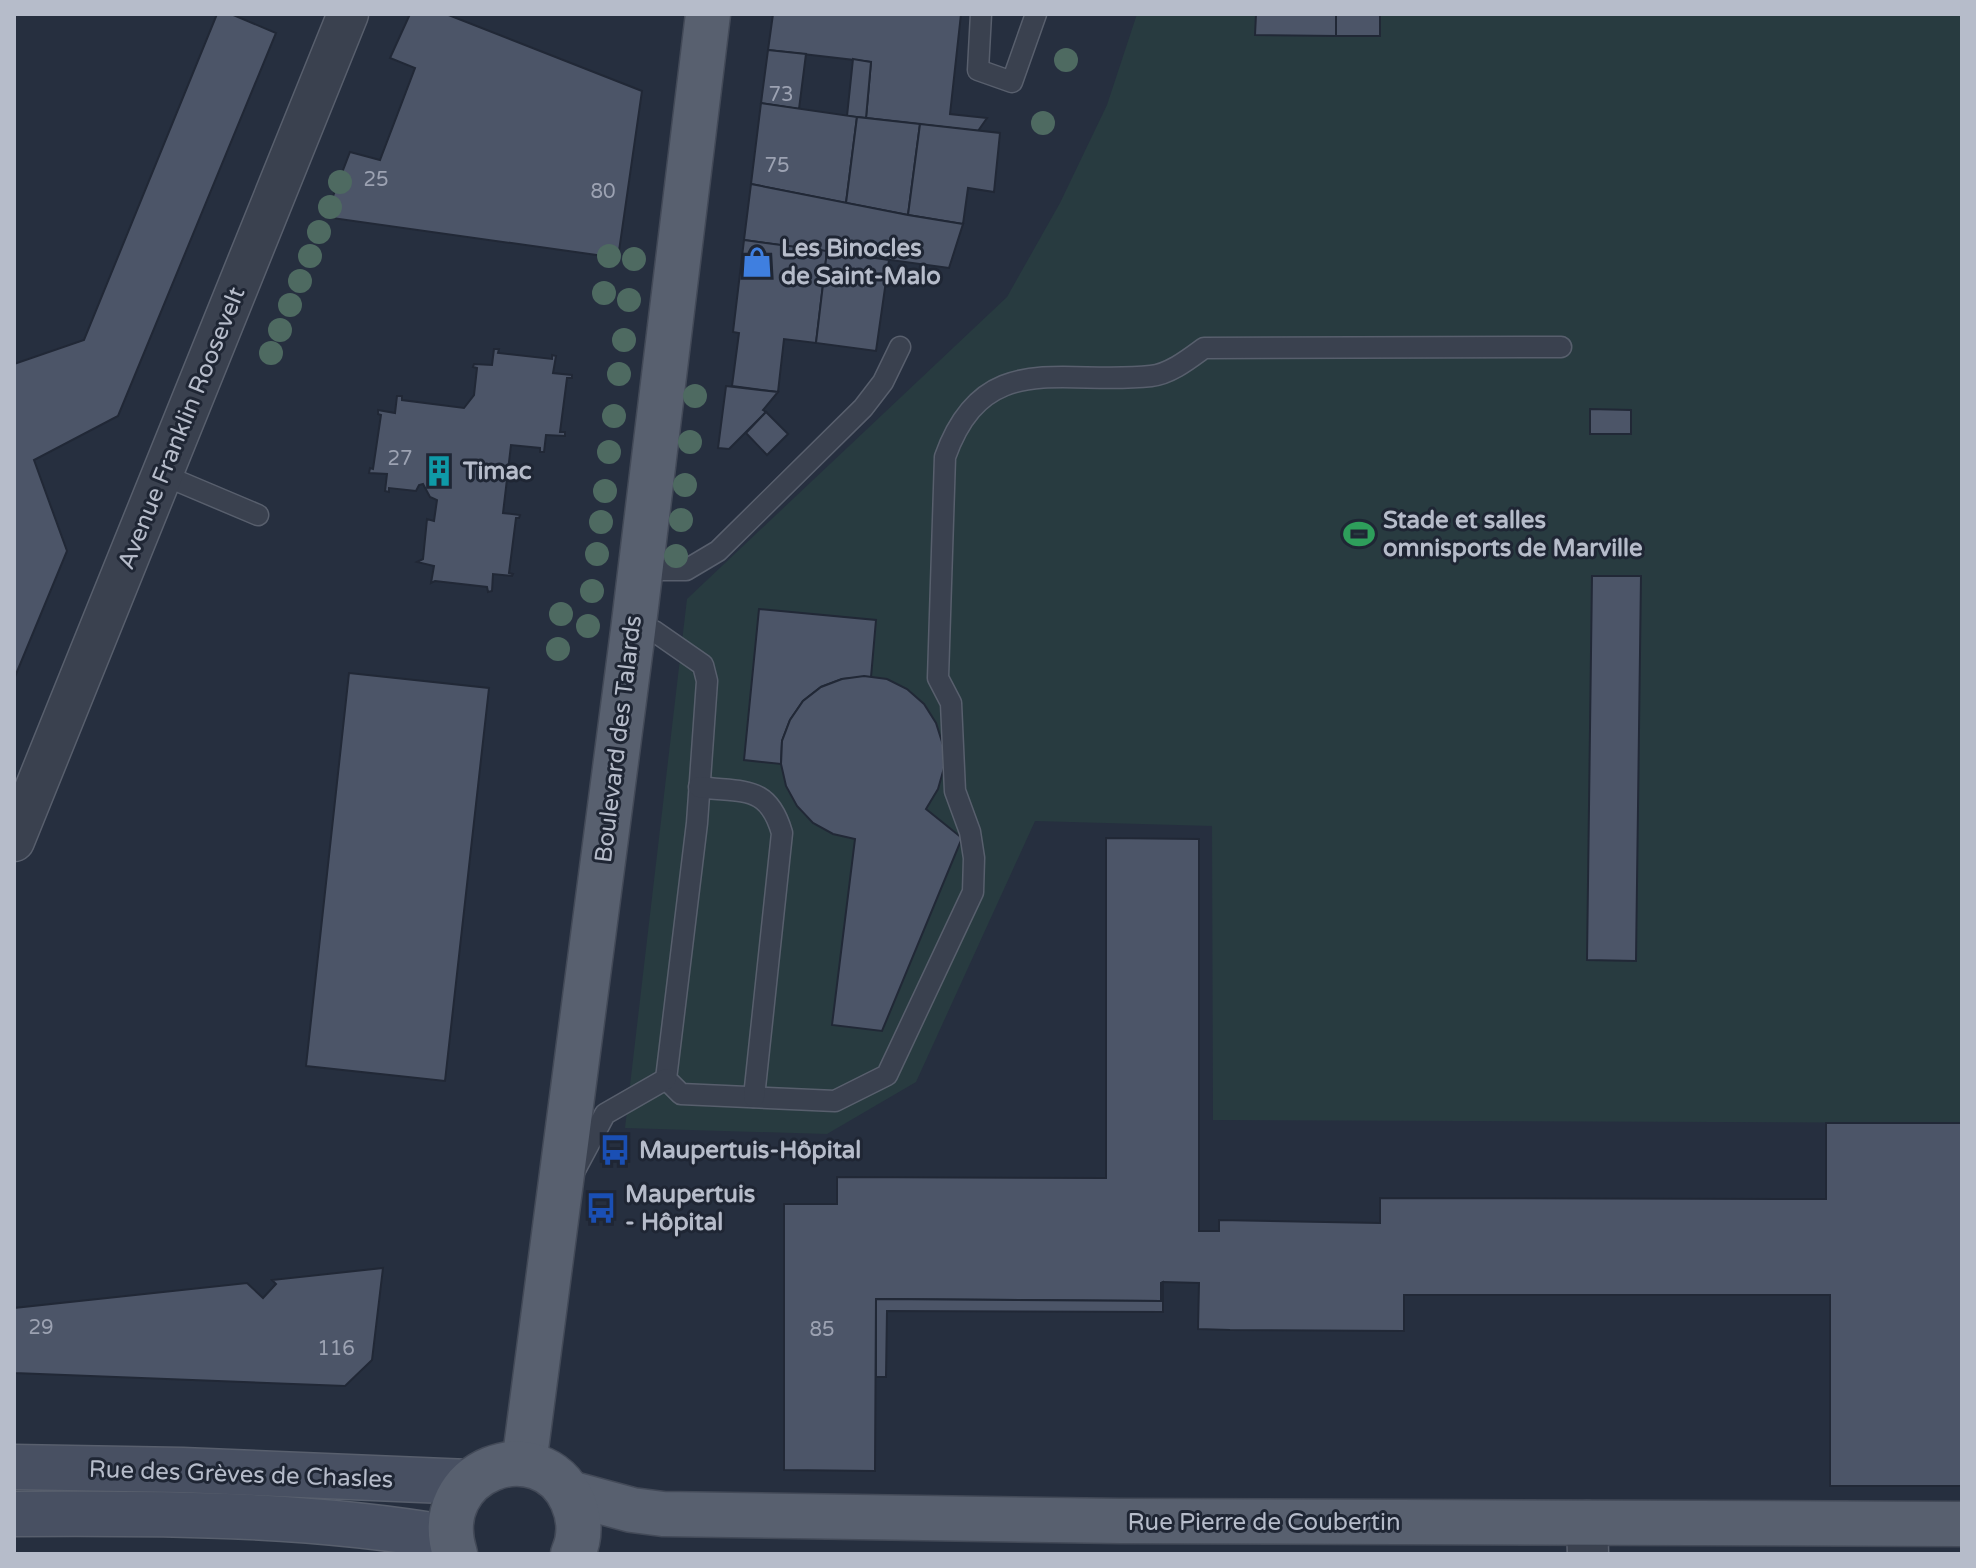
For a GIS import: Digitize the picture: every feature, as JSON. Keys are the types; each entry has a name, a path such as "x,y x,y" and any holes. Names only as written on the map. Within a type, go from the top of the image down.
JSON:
{"main road":[{"name":"Boulevard des Talards","path":"524,1464 633,631 708,14"},
{"path":"452,1546 450,1518 457,1498 469,1482 494,1467 524,1464 541,1469 557,1479 569,1493 579,1528 573,1554"},
{"name":"Rue des Grèves de Chasles","path":"14,1467 182,1470 469,1482"},
{"name":"Rue Pierre de Coubertin","path":"569,1493 632,1510 663,1514 1120,1521 1588,1538 1962,1524"},
{"name":"Rue des Grèves de Chasles","path":"14,1514 198,1513 396,1529 452,1546"}],"street":[{"name":"Avenue Franklin Roosevelt","path":"14,841 348,14"}],"lane":[{"path":"981,14 978,70 1012,82 1036,14"},
{"path":"640,570 686,570 718,551 863,408 883,382 900,347"},
{"path":"666,1079 681,1094 835,1101 887,1075 973,892 974,858 970,832 955,791 951,703 938,678 945,457 953,433 981,397 1005,383 1034,378 1153,376 1182,364 1204,348 1561,347"},
{"path":"161,474 258,515"},
{"path":"633,631 654,631 703,665 707,681 697,823 666,1079"},
{"path":"699,787 760,795 776,810 782,833 754,1097"},
{"path":"557,1205 605,1114 666,1079"}],"green space":[{"name":"Stade et salles omnisports de Marville","path":"1137,14 1962,14 1962,1123 1213,1120 1212,826 1035,821 916,1082 827,1134 625,1128 687,599 1007,297 1060,203 1107,105"}],"building":[{"path":"217,14 231,14 276,33 118,416 34,460 67,551 14,679 14,364 84,340"},
{"path":"410,14 446,14 642,91 618,258 325,217 350,152 380,160 415,68 390,58"},
{"path":"773,14 961,14 950,114 987,118 978,131 866,118 871,62 768,50"},
{"path":"1256,14 1336,14 1336,36 1255,35"},
{"path":"1336,14 1380,14 1380,36 1336,36"},
{"path":"768,50 806,54 799,109 761,103"},
{"path":"853,59 871,62 866,118 847,116"},
{"path":"761,103 857,117 846,203 751,184"},
{"path":"857,117 920,124 908,215 846,203"},
{"path":"920,124 1000,133 994,192 968,188 963,224 908,215"},
{"path":"751,184 963,224 949,268 744,240"},
{"path":"744,240 827,251 816,343 784,339 778,392 732,386 739,333 733,332"},
{"path":"827,251 889,260 876,351 816,343"},
{"name":"Timac","path":"494,349 499,349 498,353 552,359 552,355 556,356 553,373 572,375 572,378 567,378 560,432 565,432 565,436 546,435 544,452 540,452 540,448 511,445 503,513 520,515 516,518 509,573 513,574 493,574 492,591 488,592 487,587 431,583 434,566 417,562 423,559 427,519 434,521 437,500 430,497 423,484 416,491 389,488 389,492 385,491 387,474 369,473 370,468 373,469 381,415 378,410 395,413 397,396 402,396 402,400 464,408 474,395 477,368 473,367 474,364 492,365"},
{"path":"726,386 778,392 763,410 766,412 729,449 718,448"},
{"path":"1590,409 1631,410 1631,434 1590,434"},
{"path":"766,412 788,434 767,455 746,433"},
{"path":"1592,576 1641,576 1636,961 1587,960"},
{"path":"759,609 876,620 871,677 842,679 821,687 803,701 790,720 782,741 781,764 744,760"},
{"path":"349,673 489,688 445,1081 306,1066"},
{"path":"864,676 887,679 907,689 924,704 936,723 943,745 944,768 938,789 926,809 962,838 882,1031 832,1025 855,839 833,834 813,823 797,806 786,786 781,764 782,741 790,720 803,701 821,687 842,679"},
{"path":"1106,838 1199,839 1199,1231 1219,1231 1219,1220 1380,1223 1380,1198 1826,1199 1826,1123 1962,1123 1962,1486 1830,1486 1830,1295 1404,1295 1404,1331 1230,1330 1198,1329 1199,1283 1163,1282 1161,1301 876,1299 875,1471 784,1470 784,1204 837,1204 837,1177 1106,1178"},
{"path":"383,1268 372,1360 345,1386 14,1373 14,1308 247,1283 263,1298 276,1284 272,1280"},
{"path":"1163,1282 1163,1312 887,1311 886,1377 876,1377 876,1299 1161,1301"}],"place":[{"name":"Les Binocles de Saint-Malo","path":"757,262"},
{"name":"Timac","path":"439,471"},
{"name":"Stade et salles omnisports de Marville","path":"1359,534"},
{"name":"Maupertuis-Hôpital","path":"615,1150"},
{"name":"Maupertuis - Hôpital","path":"601,1208"}]}
